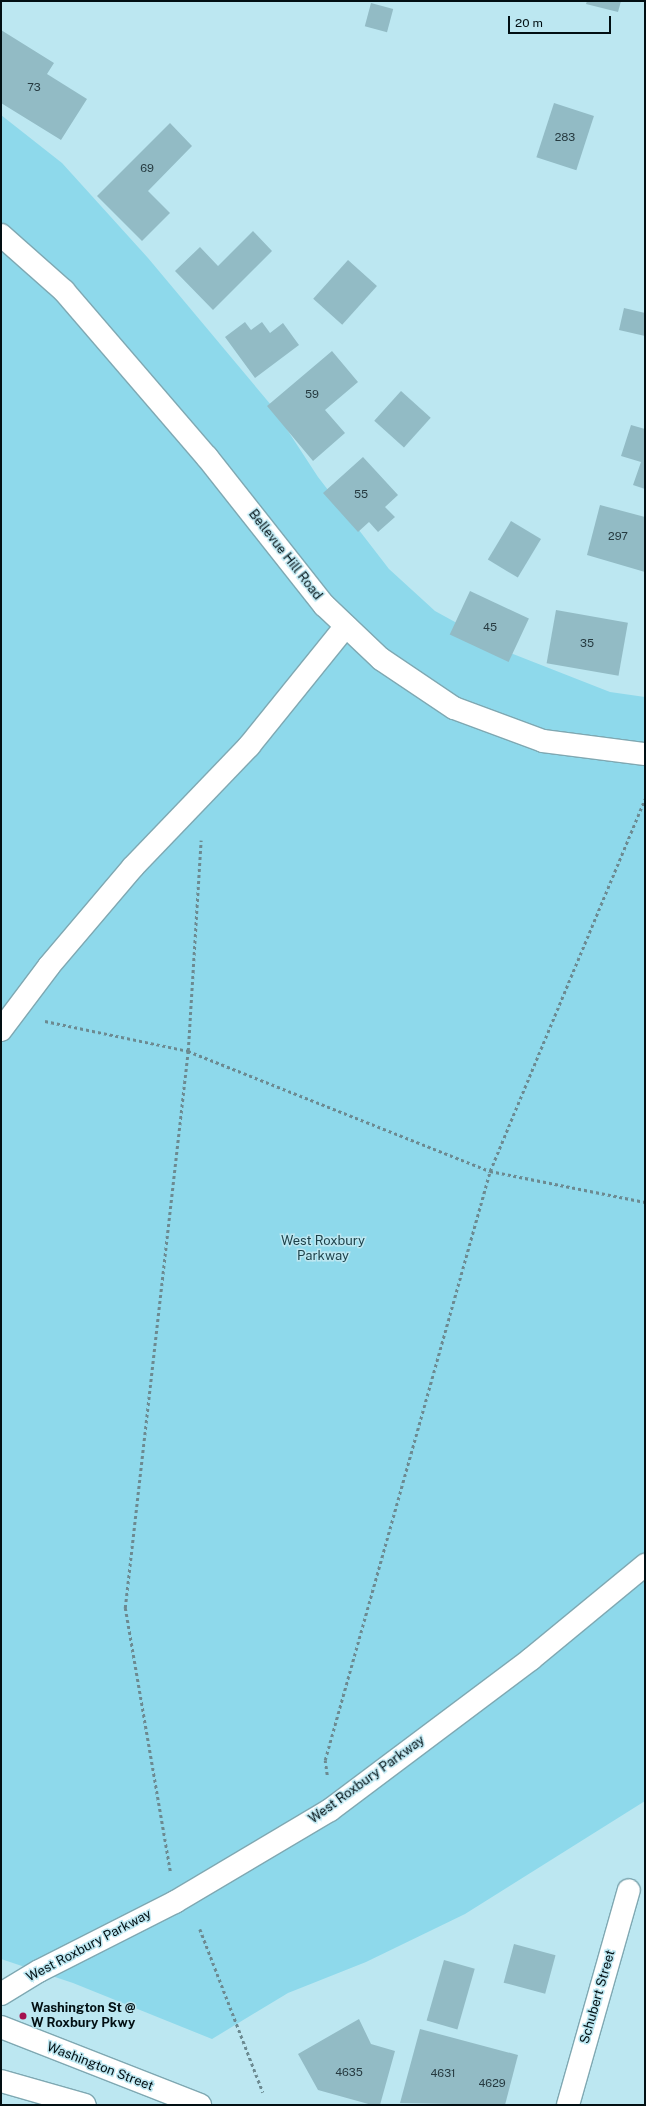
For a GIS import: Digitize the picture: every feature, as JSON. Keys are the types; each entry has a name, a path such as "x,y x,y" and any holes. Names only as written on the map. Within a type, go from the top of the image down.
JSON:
{"main road":[{"name":"Bellevue Hill Road","path":"1,235 64,291 207,457 324,605 381,659 454,708 544,741 645,754"},
{"path":"7,1022 49,966 133,867 249,746 346,626"},
{"name":"West Roxbury Parkway","path":"1,1994 39,1971 175,1902 330,1810 531,1659 645,1565"},
{"name":"Schubert Street","path":"568,2105 629,1890"},
{"name":"Washington Street","path":"1,2027 200,2105"},
{"path":"1,2081 80,2104"}],"path":[{"path":"175,1902 125,1608 188,1051 203,794"},
{"path":"330,1810 325,1760 490,1171 645,800"},
{"path":"7,1022 188,1051 490,1171 645,1202"},
{"path":"200,1929 263,2092"}],"green space":[{"name":"West Roxbury Parkway","path":"1,115 62,163 148,258 271,405 318,477 389,569 435,611 513,654 610,692 645,697 645,1801 465,1914 366,1962 288,1993 212,2039 73,1983 1,1959"}],"building":[{"path":"587,1 621,1 618,12 586,4"},
{"path":"371,3 393,9 387,32 365,26"},
{"path":"1,30 54,63 47,74 87,99 61,140 1,103"},
{"path":"554,103 594,116 576,170 536,157"},
{"path":"170,123 192,146 148,191 170,213 142,241 97,196"},
{"path":"253,231 272,251 213,310 175,271 200,247 218,266"},
{"path":"348,260 377,286 342,325 313,299"},
{"path":"624,308 645,313 645,336 619,330"},
{"path":"245,322 251,330 262,322 270,333 283,323 299,345 255,378 225,337"},
{"path":"332,351 358,382 325,410 345,433 313,461 267,406"},
{"path":"401,391 431,418 404,447 374,421"},
{"path":"631,425 645,429 645,489 633,485 641,462 621,456"},
{"path":"363,457 398,495 385,507 395,517 378,532 369,522 358,532 323,493"},
{"path":"600,505 645,517 645,572 587,555"},
{"path":"511,521 541,539 518,578 488,560"},
{"path":"470,591 529,618 509,662 450,635"},
{"path":"556,610 628,623 619,676 547,663"},
{"path":"514,1944 556,1955 545,1994 504,1983"},
{"path":"444,1960 475,1969 457,2029 427,2021"},
{"path":"359,2019 371,2044 395,2051 380,2105 372,2105 318,2090 298,2054"},
{"path":"420,2029 518,2055 505,2105 400,2103"}],"place":[{"name":"Washington St @ W Roxbury Pkwy","path":"23,2016"}]}
